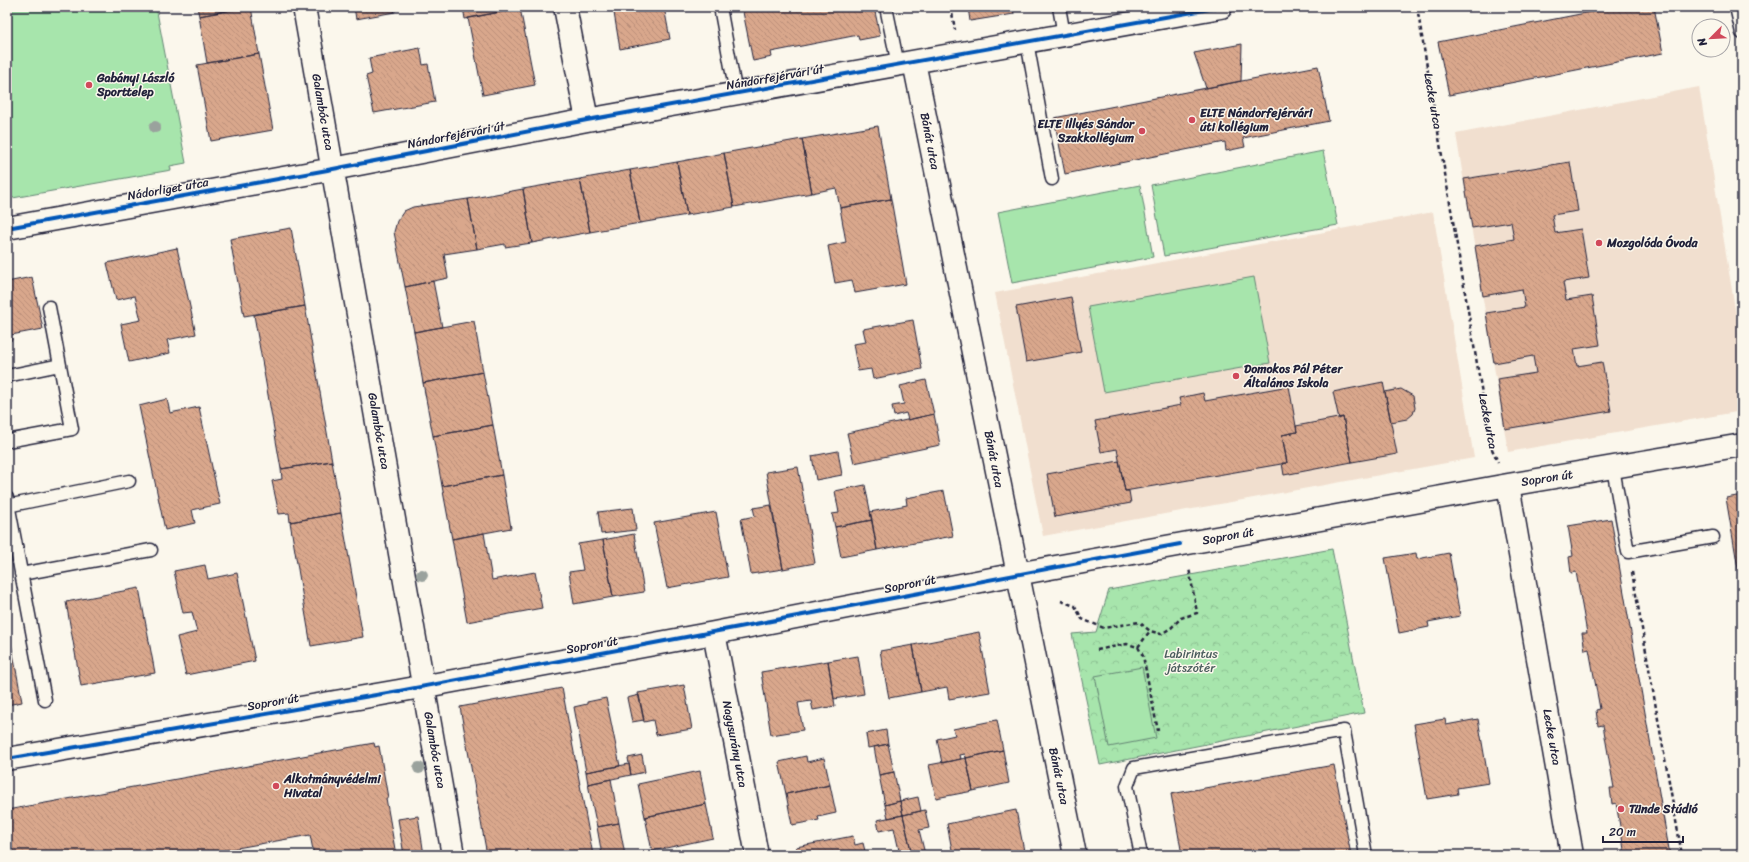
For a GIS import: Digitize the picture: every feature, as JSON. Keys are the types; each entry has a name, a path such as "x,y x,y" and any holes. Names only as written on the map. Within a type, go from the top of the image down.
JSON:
{"street":[{"name":"Galambóc utca","path":"304,7 453,855"},
{"path":"565,7 587,120"},
{"name":"Nándorfejérvári út","path":"333,169 587,120 1221,7"},
{"name":"Bánát utca","path":"906,64 1017,574 1075,855"},
{"name":"Nádorliget utca","path":"7,228 333,169"},
{"name":"Sopron út","path":"7,759 424,686 714,633 1017,574 1508,485 1742,445"},
{"name":"Lecke utca","path":"1508,485 1572,855"},
{"name":"Nagysurány utca","path":"714,633 756,855"}],"lane":[{"path":"720,7 736,94"},
{"path":"886,7 906,64"},
{"path":"1059,7 1064,35"},
{"path":"1736,7 1742,33"},
{"path":"1027,42 1052,179"},
{"path":"7,441 72,429 49,308"},
{"path":"7,376 60,365"},
{"path":"1613,468 1628,552 1713,537"},
{"path":"45,700 21,574 12,556 7,504 129,481"},
{"path":"21,574 151,550"},
{"path":"1141,855 1127,786 1134,768 1344,731 1366,855"}],"path":[{"path":"1628,552 1682,855"},
{"path":"1061,601 1075,606 1082,619 1104,628 1139,622 1150,631 1161,634 1171,628 1181,618 1197,613 1188,568"},
{"path":"1138,647 1150,631"},
{"path":"1097,650 1127,644 1138,647"},
{"path":"1138,647 1142,656 1158,731"}],"shaded area":[{"name":"Mozgolóda Óvoda","path":"1699,87 1742,352 1742,411 1508,452 1456,134"},
{"name":"Domokos Pál Péter Általános Iskola","path":"1433,212 1474,458 1043,536 995,293"}],"green space":[{"name":"Gabányi László Sporttelep","path":"7,7 156,7 186,163 170,166 171,170 7,199"},
{"path":"1323,151 1338,225 1164,256 1151,185"},
{"path":"1140,185 1153,257 1012,283 998,212"},
{"path":"1254,277 1270,363 1104,392 1088,307"},
{"name":"Labirintus játszótér","path":"1332,549 1364,713 1100,765 1072,634 1096,632 1109,590"},
{"path":"1142,667 1156,738 1109,747 1095,676"}],"building":[{"path":"197,7 247,7 199,16"},
{"path":"251,7 259,54 207,63 199,16"},
{"path":"354,7 394,7 395,12 356,19"},
{"path":"463,7 526,7 465,19"},
{"path":"613,7 664,7 670,39 620,49"},
{"path":"742,7 874,7 880,36 859,40 858,35 771,52 772,57 753,61"},
{"path":"968,7 1013,7 1014,14 970,21"},
{"path":"1616,7 1654,7 1663,53 1449,95 1438,42"},
{"path":"520,8 535,85 483,95 468,18"},
{"path":"1242,44 1241,81 1206,88 1194,53"},
{"path":"420,48 423,65 428,64 435,102 374,113 366,76 372,74 369,58"},
{"path":"259,54 273,130 211,141 197,65"},
{"name":"ELTE Nándorfejérvári úti kollégium","path":"1318,66 1329,121 1243,138 1245,147 1226,151 1225,142 1065,174 1054,118"},
{"path":"878,126 891,199 840,208 836,188 812,193 802,139"},
{"path":"802,139 812,193 734,207 724,153"},
{"path":"724,153 734,207 687,215 677,162"},
{"path":"677,162 687,215 640,223 630,170"},
{"path":"1570,162 1578,211 1552,215 1555,233 1581,229 1589,278 1563,282 1566,300 1592,296 1600,345 1574,349 1577,366 1602,362 1611,411 1505,429 1497,379 1536,373 1533,356 1494,363 1486,313 1525,307 1522,289 1483,296 1475,246 1514,239 1511,222 1472,228 1464,179"},
{"path":"630,170 640,223 590,232 580,179"},
{"path":"580,179 590,232 532,243 523,189"},
{"path":"523,189 532,243 505,247 505,244 477,249 468,199"},
{"path":"468,199 477,249 444,254 448,278 405,287 394,232 397,221 404,211 413,207"},
{"path":"891,199 906,284 855,293 852,280 835,283 828,246 846,242 840,208"},
{"path":"291,228 305,306 244,316 230,239"},
{"path":"177,248 196,334 167,340 170,353 129,362 121,324 141,320 135,296 116,300 107,263"},
{"path":"32,277 43,329 11,335 12,340 7,341 7,282"},
{"path":"433,281 442,327 414,332 405,287"},
{"path":"1071,297 1081,352 1026,362 1016,307"},
{"path":"305,306 332,461 281,469 254,315"},
{"path":"913,320 922,369 873,379 871,369 858,371 853,344 866,342 863,329"},
{"path":"474,321 483,372 423,383 414,332"},
{"path":"483,372 493,425 433,436 423,383"},
{"path":"926,380 934,414 908,420 906,413 894,416 892,406 904,404 900,386"},
{"path":"1383,382 1397,454 1352,462 1343,417 1339,419 1333,392"},
{"path":"1289,386 1297,432 1282,435 1287,463 1125,491 1117,449 1101,452 1095,421 1181,405 1179,398 1203,393 1205,401"},
{"path":"1401,389 1413,396 1415,408 1413,414 1407,419 1391,422 1385,392"},
{"path":"167,399 170,413 199,407 220,504 192,510 195,523 165,530 139,406"},
{"path":"934,414 940,445 854,463 847,433"},
{"path":"1343,417 1352,462 1284,475 1282,463 1287,463 1282,435 1297,432 1296,426"},
{"path":"493,425 502,475 442,486 433,436"},
{"path":"838,451 842,475 816,480 812,456"},
{"path":"332,461 341,513 290,522 289,513 279,514 272,481 282,479 281,469"},
{"path":"1119,461 1125,491 1129,491 1131,503 1055,517 1047,474"},
{"path":"798,467 815,563 783,569 766,472"},
{"path":"502,475 511,528 452,539 442,486"},
{"path":"865,485 872,520 835,527 832,514 839,513 835,491"},
{"path":"944,491 953,536 877,550 870,512 907,505 906,498"},
{"path":"1742,495 1742,592 1726,498"},
{"path":"771,505 783,569 751,574 741,519 755,516 753,508"},
{"path":"633,508 636,530 601,534 598,512"},
{"path":"716,512 728,577 667,588 654,523"},
{"path":"341,513 363,637 311,646 290,522"},
{"path":"1611,519 1670,855 1625,855 1616,803 1612,804 1610,788 1614,788 1603,725 1598,726 1596,710 1600,709 1589,649 1585,650 1582,633 1587,633 1576,572 1571,573 1569,557 1573,556 1568,526"},
{"path":"872,520 877,550 841,557 835,527"},
{"path":"484,533 492,580 535,572 542,608 467,622 452,539"},
{"path":"634,534 644,592 613,597 603,540"},
{"path":"603,540 613,597 574,604 569,572 583,570 578,544"},
{"path":"1416,553 1417,559 1449,553 1460,616 1428,622 1429,627 1399,633 1385,558"},
{"path":"205,565 208,579 237,573 255,661 186,675 177,637 197,632 192,612 183,613 174,571"},
{"path":"139,588 155,673 81,686 66,602"},
{"path":"7,621 22,702 7,705"},
{"path":"979,632 990,692 949,699 947,687 921,692 913,645"},
{"path":"913,645 921,692 889,698 880,651"},
{"path":"858,656 864,694 834,699 828,661"},
{"path":"828,661 835,706 813,710 811,701 798,703 803,730 771,735 761,672"},
{"path":"684,685 692,729 656,735 653,720 644,722 638,693"},
{"path":"562,688 593,855 487,855 460,707"},
{"path":"639,695 644,720 632,722 627,698"},
{"path":"606,698 620,766 586,772 574,707 587,704 587,702"},
{"path":"1445,719 1446,725 1478,719 1489,783 1457,788 1458,794 1427,799 1414,724"},
{"path":"997,720 1003,750 966,758 965,754 960,755 961,759 942,763 937,739 955,735 953,729"},
{"path":"886,730 888,744 868,748 866,734"},
{"name":"Alkotmányvédelmi Hivatal","path":"374,743 375,747 379,746 396,855 314,855 310,835 209,853 209,855 7,855 7,810"},
{"path":"888,744 894,772 879,775 874,747"},
{"path":"1003,750 1009,783 973,791 966,758"},
{"path":"642,755 645,772 631,775 628,758"},
{"path":"806,756 807,762 824,758 830,785 786,794 779,762"},
{"path":"966,758 973,791 936,798 929,765"},
{"path":"629,764 631,775 588,784 586,772"},
{"path":"1334,765 1351,855 1182,855 1171,794"},
{"path":"700,771 706,804 645,817 638,784"},
{"path":"894,772 900,801 885,805 879,775"},
{"path":"611,779 619,823 597,827 588,784"},
{"path":"830,785 836,813 818,817 819,820 792,825 786,794"},
{"path":"918,797 921,811 903,815 900,801"},
{"path":"900,801 903,815 888,818 885,805"},
{"path":"706,804 713,838 652,851 645,817"},
{"path":"925,810 929,828 919,830 925,854 912,855 903,815"},
{"path":"1016,810 1024,851 1022,855 953,855 947,824"},
{"path":"903,815 912,855 900,855 894,828 879,831 877,820"},
{"path":"418,816 424,855 404,855 398,819"},
{"path":"619,823 625,855 602,855 597,827"},
{"path":"853,836 855,845 863,843 866,855 797,855 796,847"}],"cycle path":[{"path":"7,228 333,169 587,120 1221,7"},
{"path":"7,759 399,691 1180,544"}],"place":[{"name":"Gabányi László Sporttelep","path":"89,85"},
{"name":"ELTE Nándorfejérvári úti kollégium","path":"1192,120"},
{"name":"ELTE Illyés Sándor Szakkollégium","path":"1142,131"},
{"name":"Mozgolóda Óvoda","path":"1599,243"},
{"name":"Domokos Pál Péter Általános Iskola","path":"1236,376"},
{"name":"Alkotmányvédelmi Hivatal","path":"276,786"},
{"name":"Tünde Stúdió","path":"1621,809"}]}
